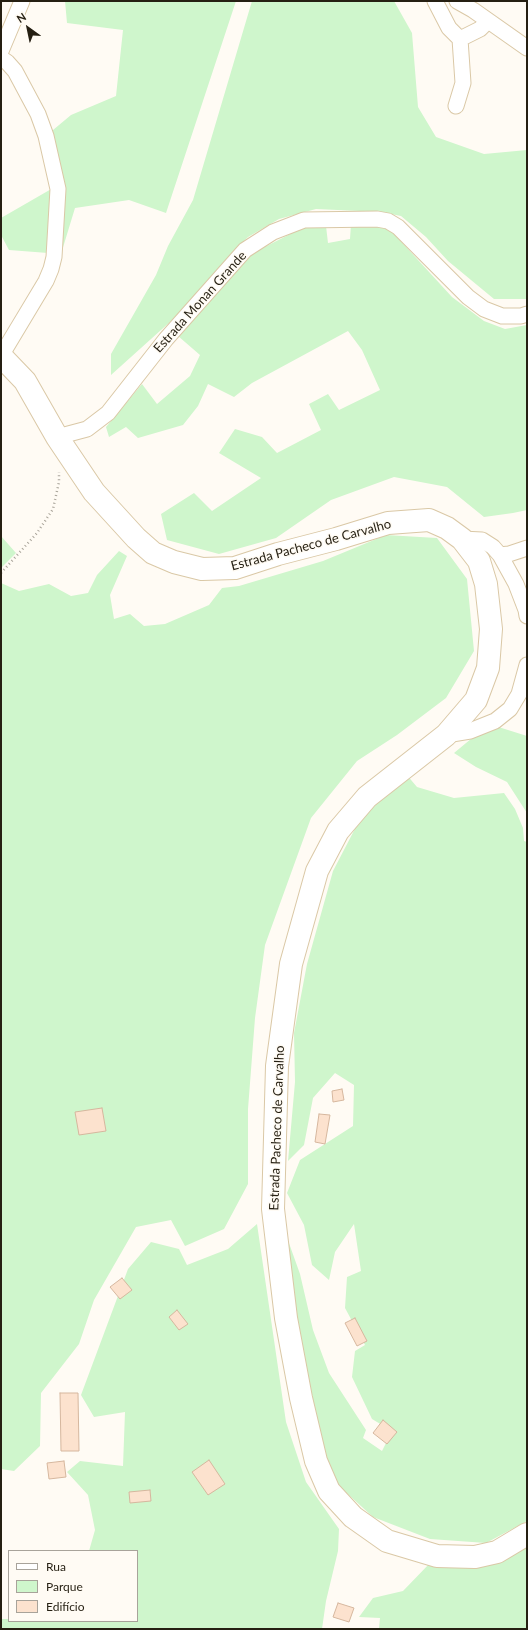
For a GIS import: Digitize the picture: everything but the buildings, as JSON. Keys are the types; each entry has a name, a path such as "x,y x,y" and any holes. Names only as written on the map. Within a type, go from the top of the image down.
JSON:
{"main road":[{"name":"Estrada Pacheco de Carvalho","path":"1,356 25,381 57,437 94,492 136,538 153,553 174,562 202,569 235,568 278,554 336,539 388,523 429,520 447,528 462,539 479,560 486,584 492,629 488,668 476,700 446,735 367,797 338,831 317,871 291,964 277,1066 273,1209 286,1318 316,1460 329,1491 353,1517 387,1541 437,1556 475,1558 497,1552 527,1534"}],"street":[{"path":"1,51 22,1"},
{"path":"435,1 449,28 460,39 463,83 456,106"},
{"path":"457,1 527,48"},
{"path":"460,39 480,30 488,21"},
{"path":"1,58 7,62 14,71 38,114 46,136 58,190 54,257 51,269 46,281 1,356"},
{"name":"Estrada Monan Grande","path":"57,437 87,429 108,413 166,339 245,250 273,232 304,220 377,219 388,221 398,228 468,297 484,309 502,316 521,316 527,314"},
{"path":"462,539 482,540 494,547 516,584 527,616"},
{"path":"500,555 509,554 527,548"},
{"path":"446,735 470,731 495,721 510,709 519,694 527,665"}],"path":[{"path":"1,573 37,534 53,508 59,482 59,470"}],"green space":[{"path":"65,1 236,1 166,213 129,200 75,208 61,254 9,250 1,235 1,218 53,188 53,130 71,115 116,96 123,30 67,23"},
{"path":"252,1 394,1 412,33 418,107 436,137 484,154 527,150 527,299 494,299 448,261 426,237 401,216 381,212 316,209 279,219 248,237 229,256 191,303 111,375 111,354 156,275 168,246 193,200"},
{"path":"351,224 385,224 452,297 484,321 505,329 527,325 527,510 484,517 447,487 394,477 331,500 276,538 219,554 167,540 161,514 194,493 212,511 261,478 219,453 235,429 262,437 277,453 321,430 309,404 328,394 339,410 380,390 362,350 348,331 252,383 234,397 208,384 198,406 183,425 138,438 126,427 109,437 106,427 142,384 157,404 190,376 200,355 178,336 247,256 308,225 326,226 328,243 350,239"},
{"path":"386,535 437,538 467,579 474,651 446,698 397,735 357,761 311,818 265,945 255,1018 248,1109 248,1184 224,1229 185,1246 171,1220 136,1227 94,1300 79,1344 41,1393 40,1446 14,1471 1,1469 1,583 19,591 49,584 71,596 88,593 97,575 119,551 127,556 110,595 114,619 130,614 144,626 165,624 209,605 222,588 239,586 323,561"},
{"path":"1,536 16,553 1,568"},
{"path":"489,724 527,736 527,813 507,782 476,767 454,753"},
{"path":"406,774 417,787 454,798 504,793 515,809 523,828 524,841 527,842 527,1521 486,1543 430,1539 373,1517 339,1486 313,1430 285,1232 300,1274 313,1330 329,1373 366,1430 363,1438 382,1451 392,1431 372,1419 352,1377 355,1351 365,1345 345,1308 347,1277 361,1271 354,1224 335,1252 329,1280 312,1265 304,1225 287,1193 300,1160 353,1126 354,1085 335,1073 313,1098 304,1145 288,1161 295,1082 294,1033 307,964 333,871 358,823"},
{"path":"257,1224 286,1422 306,1482 339,1529 338,1551 326,1601 322,1629 1,1629 1,1619 8,1619 8,1622 138,1622 138,1550 89,1550 95,1530 88,1495 67,1472 80,1461 123,1466 125,1412 94,1417 81,1395 128,1269 151,1242 179,1249 187,1265 228,1249"},
{"path":"527,1545 527,1629 379,1629 380,1618 359,1617 373,1598 403,1591 431,1562"}]}
